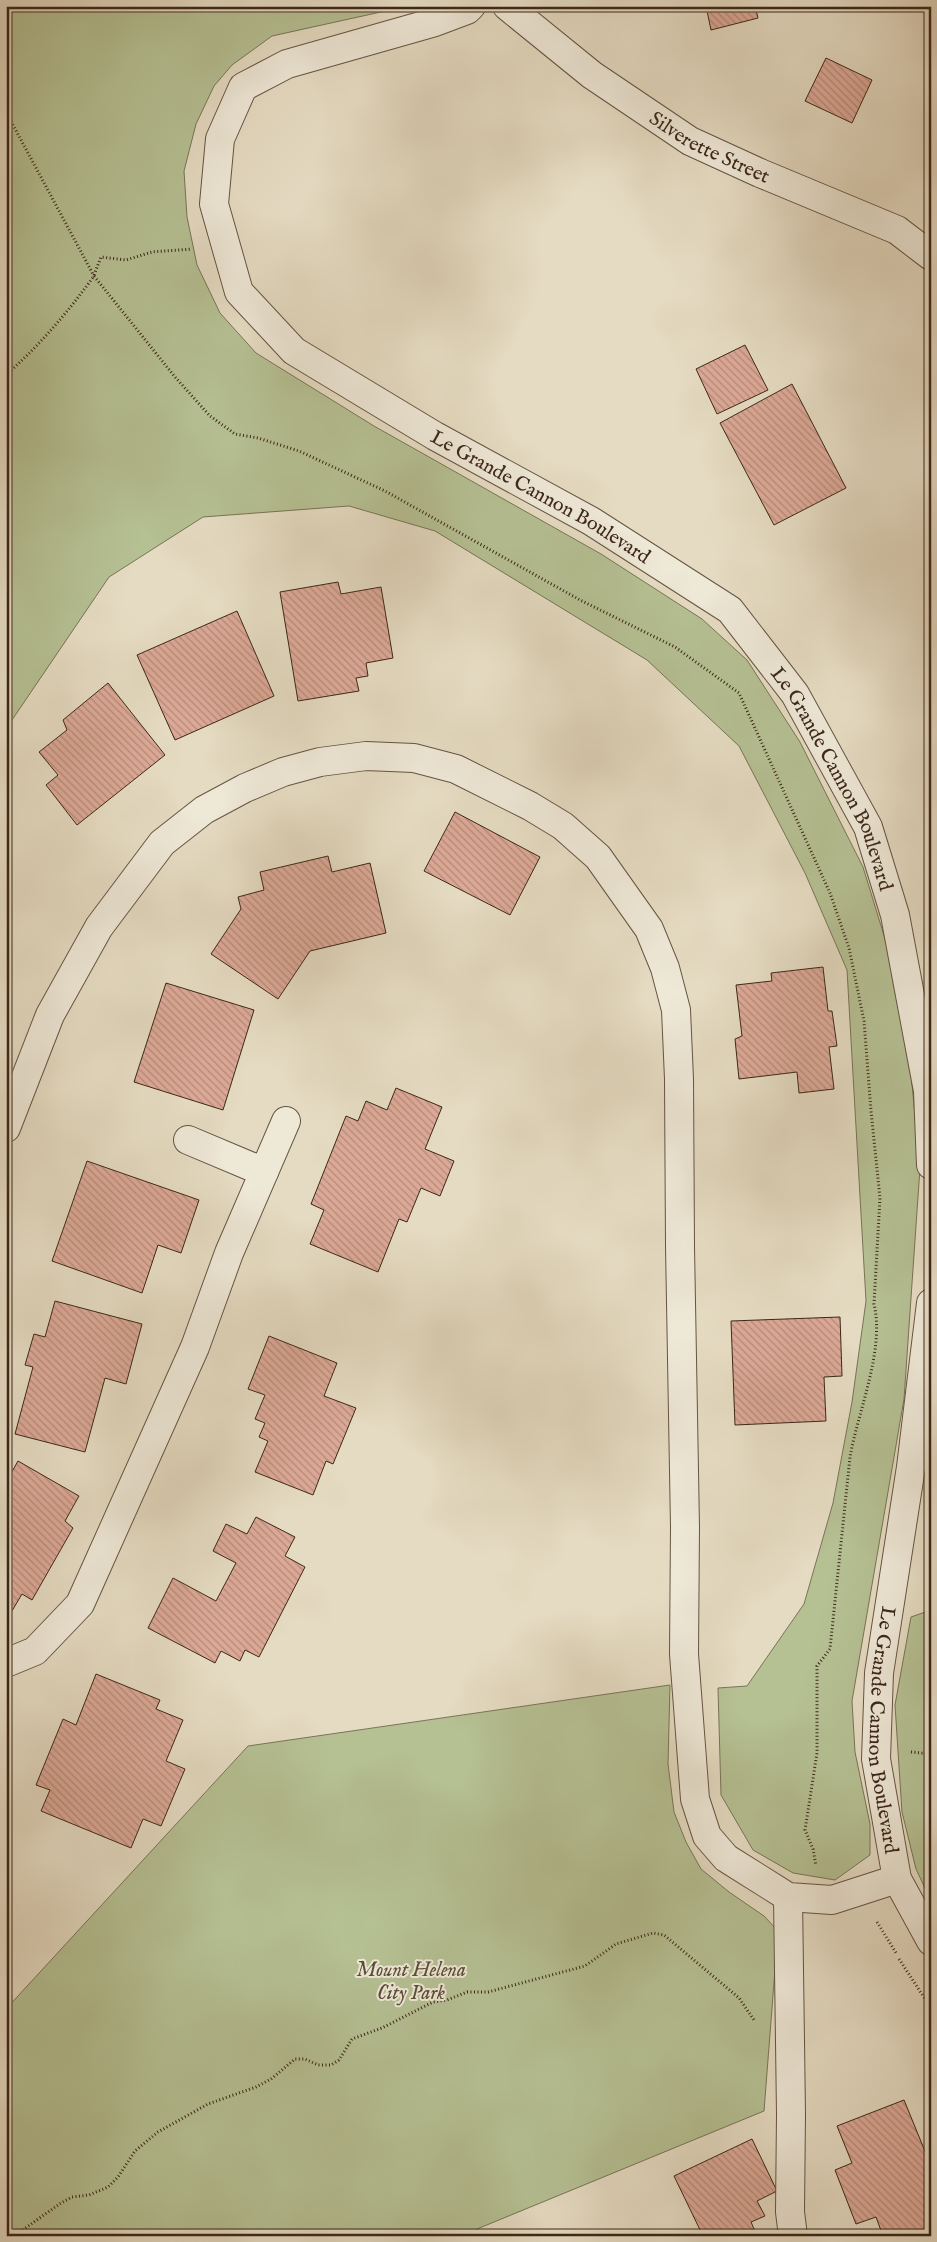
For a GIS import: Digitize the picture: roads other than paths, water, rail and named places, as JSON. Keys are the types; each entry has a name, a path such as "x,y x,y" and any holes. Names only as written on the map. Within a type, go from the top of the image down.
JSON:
{"street":[{"name":"Le Grande Cannon Boulevard","path":"471,6 467,10 435,22 287,64 243,87 220,139 214,204 239,292 294,351 435,436 591,522 730,610 795,694 868,827 895,915 928,1091 931,1165"},
{"name":"Silverette Street","path":"507,6 592,75 690,141 760,174 897,230 931,256"},
{"path":"6,1128 50,1015 99,927 162,843 204,810 245,788 283,772 320,762 366,756 414,758 456,769 530,806 563,826 598,857 649,929 665,968 676,1010 679,1079 685,1527 684,1654 694,1799 708,1836 726,1858 788,1897 832,1900 897,1879"},
{"path":"6,1663 35,1651 80,1604 195,1347 229,1253 286,1121"},
{"path":"188,1140 264,1172"},
{"name":"Le Grande Cannon Boulevard","path":"931,1303 911,1467 879,1672 876,1759 897,1879 931,1941"},
{"path":"788,1897 790,2212 793,2236"}],"park label":[{"name":"Mount Helena City Park","path":"411,1980"}]}
